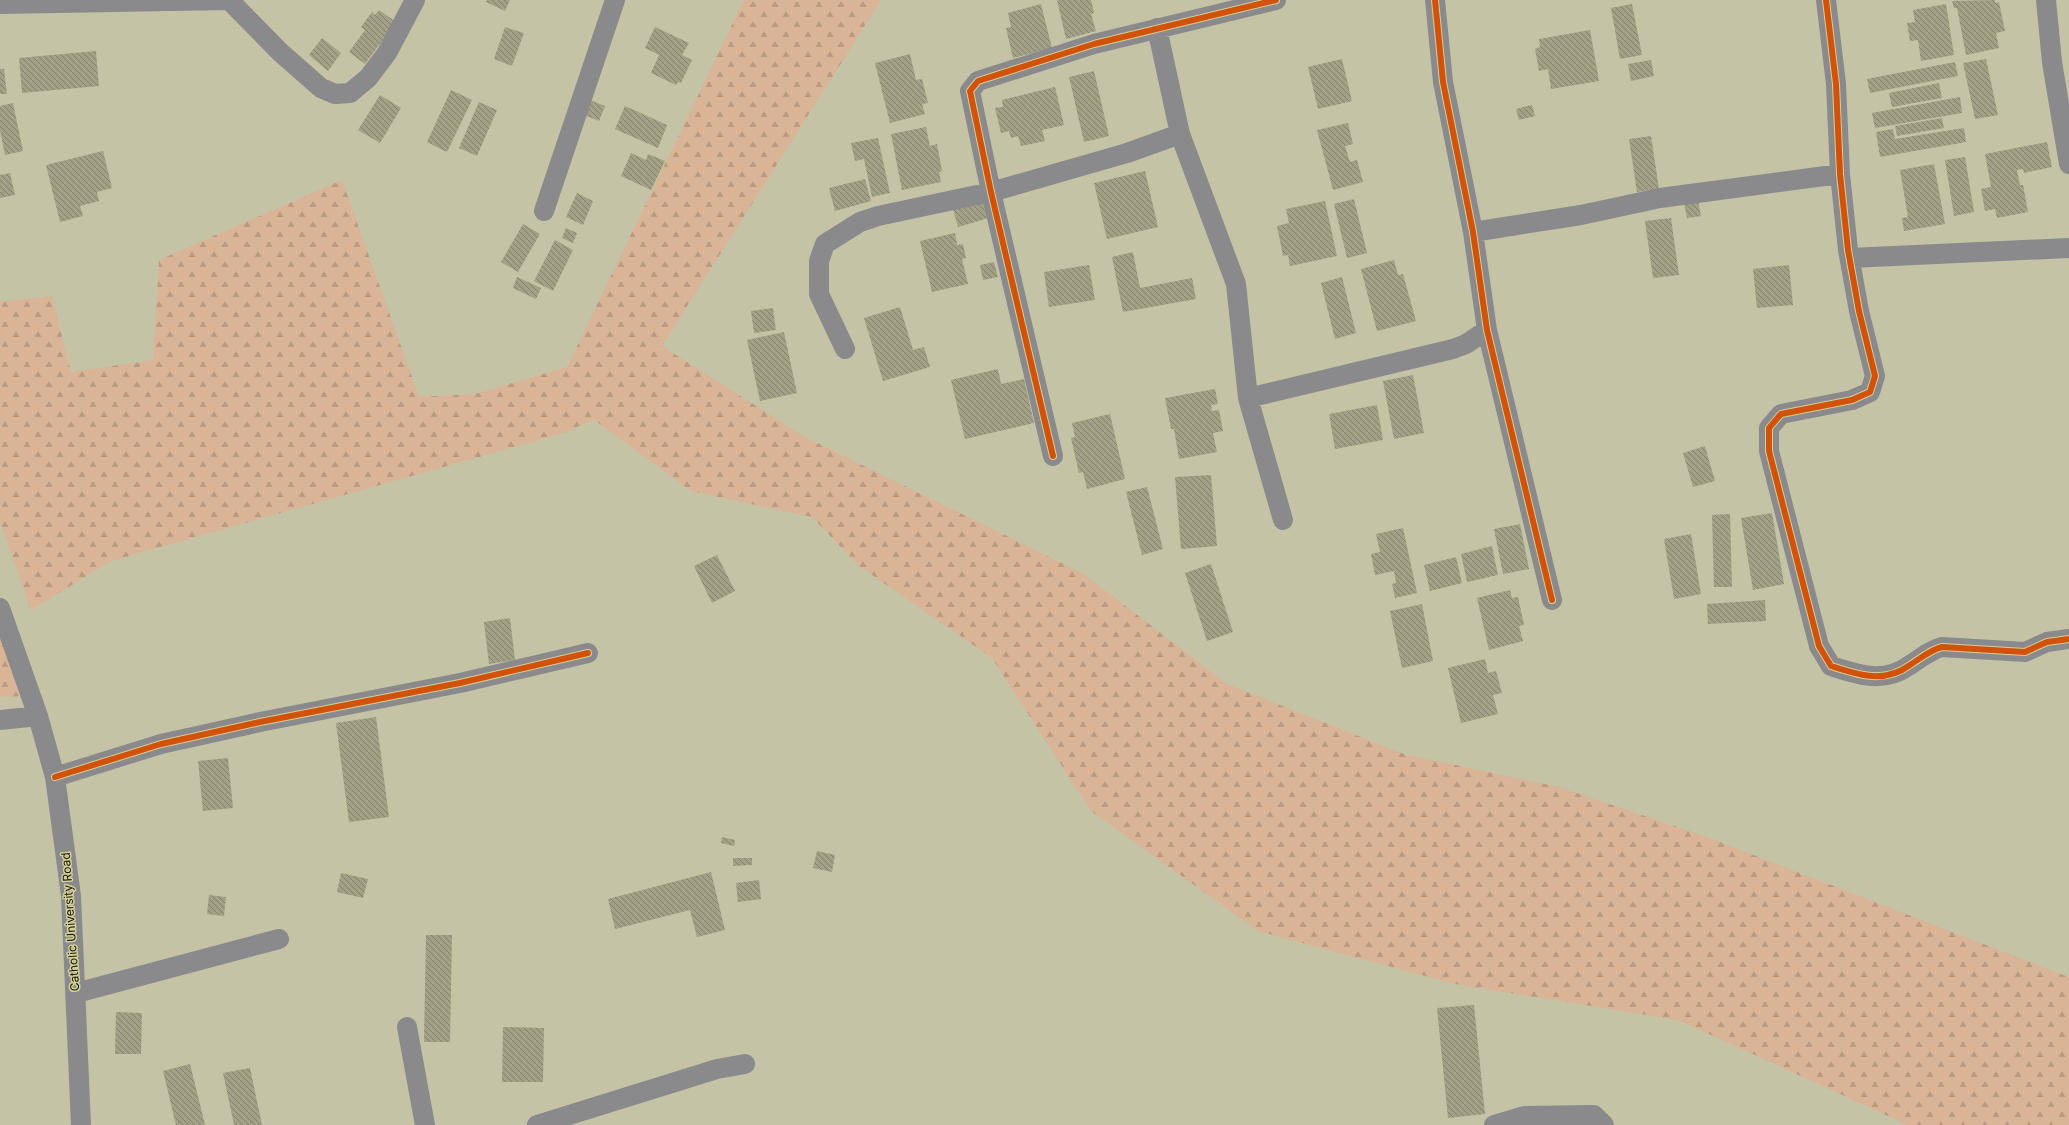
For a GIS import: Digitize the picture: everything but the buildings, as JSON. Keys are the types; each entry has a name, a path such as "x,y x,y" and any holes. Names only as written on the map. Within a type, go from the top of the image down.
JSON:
{"street":[{"path":"0,4 229,0 292,63 321,88 335,94 350,93 368,78 387,53 415,0"},
{"path":"544,212 616,0"},
{"path":"1053,456 991,192 970,91 978,81 1094,44 1276,0"},
{"path":"1435,0 1443,82 1474,232 1487,330 1552,600"},
{"path":"1826,0 1836,84 1840,174 1850,258 1859,311 1876,376 1870,392 1852,400 1781,414 1769,428 1769,451 1819,646 1831,666 1851,672 1888,677 1908,667 1935,649 1942,647 2025,652 2036,649 2047,642 2069,639"},
{"path":"2046,0 2052,62 2069,164"},
{"path":"1157,28 1180,134 1236,284 1239,300 1248,398 1283,520"},
{"path":"845,349 819,294 819,261 824,244 860,222 878,216 991,192 1127,154 1180,134"},
{"path":"1474,232 1581,215 1660,198 1840,174"},
{"path":"1850,258 2069,248"},
{"path":"1248,398 1453,349 1466,344 1487,330"},
{"name":"Catholic University Road","path":"0,608 38,716 55,777 71,896 81,1125"},
{"path":"55,777 161,744 260,722 460,683 588,653"},
{"path":"0,720 38,716"},
{"path":"76,993 279,939"},
{"path":"407,1027 425,1125"},
{"path":"537,1125 717,1069 745,1064"},
{"path":"1494,1125 1524,1116 1594,1115 1604,1125"}],"green space":[{"path":"744,0 881,0 662,346 803,436 1084,574 1227,684 1404,754 1559,787 1707,837 2069,977 2069,1125 1908,1125 1678,1020 1455,984 1258,931 1091,811 992,658 859,566 812,517 691,491 593,419 567,432 111,561 31,610 0,522 0,302 52,296 71,372 153,360 159,260 342,180 419,397 475,394 567,367"},
{"path":"0,632 24,696 0,697"}],"cycle path":[{"path":"1053,456 991,192 970,91 978,81 1094,44 1276,0"},
{"path":"1435,0 1443,82 1473,232 1487,330 1552,600"},
{"path":"1826,0 1836,84 1840,174 1848,250 1859,311 1875,376 1870,392 1852,400 1781,414 1769,428 1769,451 1819,646 1831,666 1861,675 1881,676 1900,671 1930,652 1942,647 2025,652 2047,642 2069,639"},
{"path":"55,777 161,744 260,722 460,683 588,653"}]}
